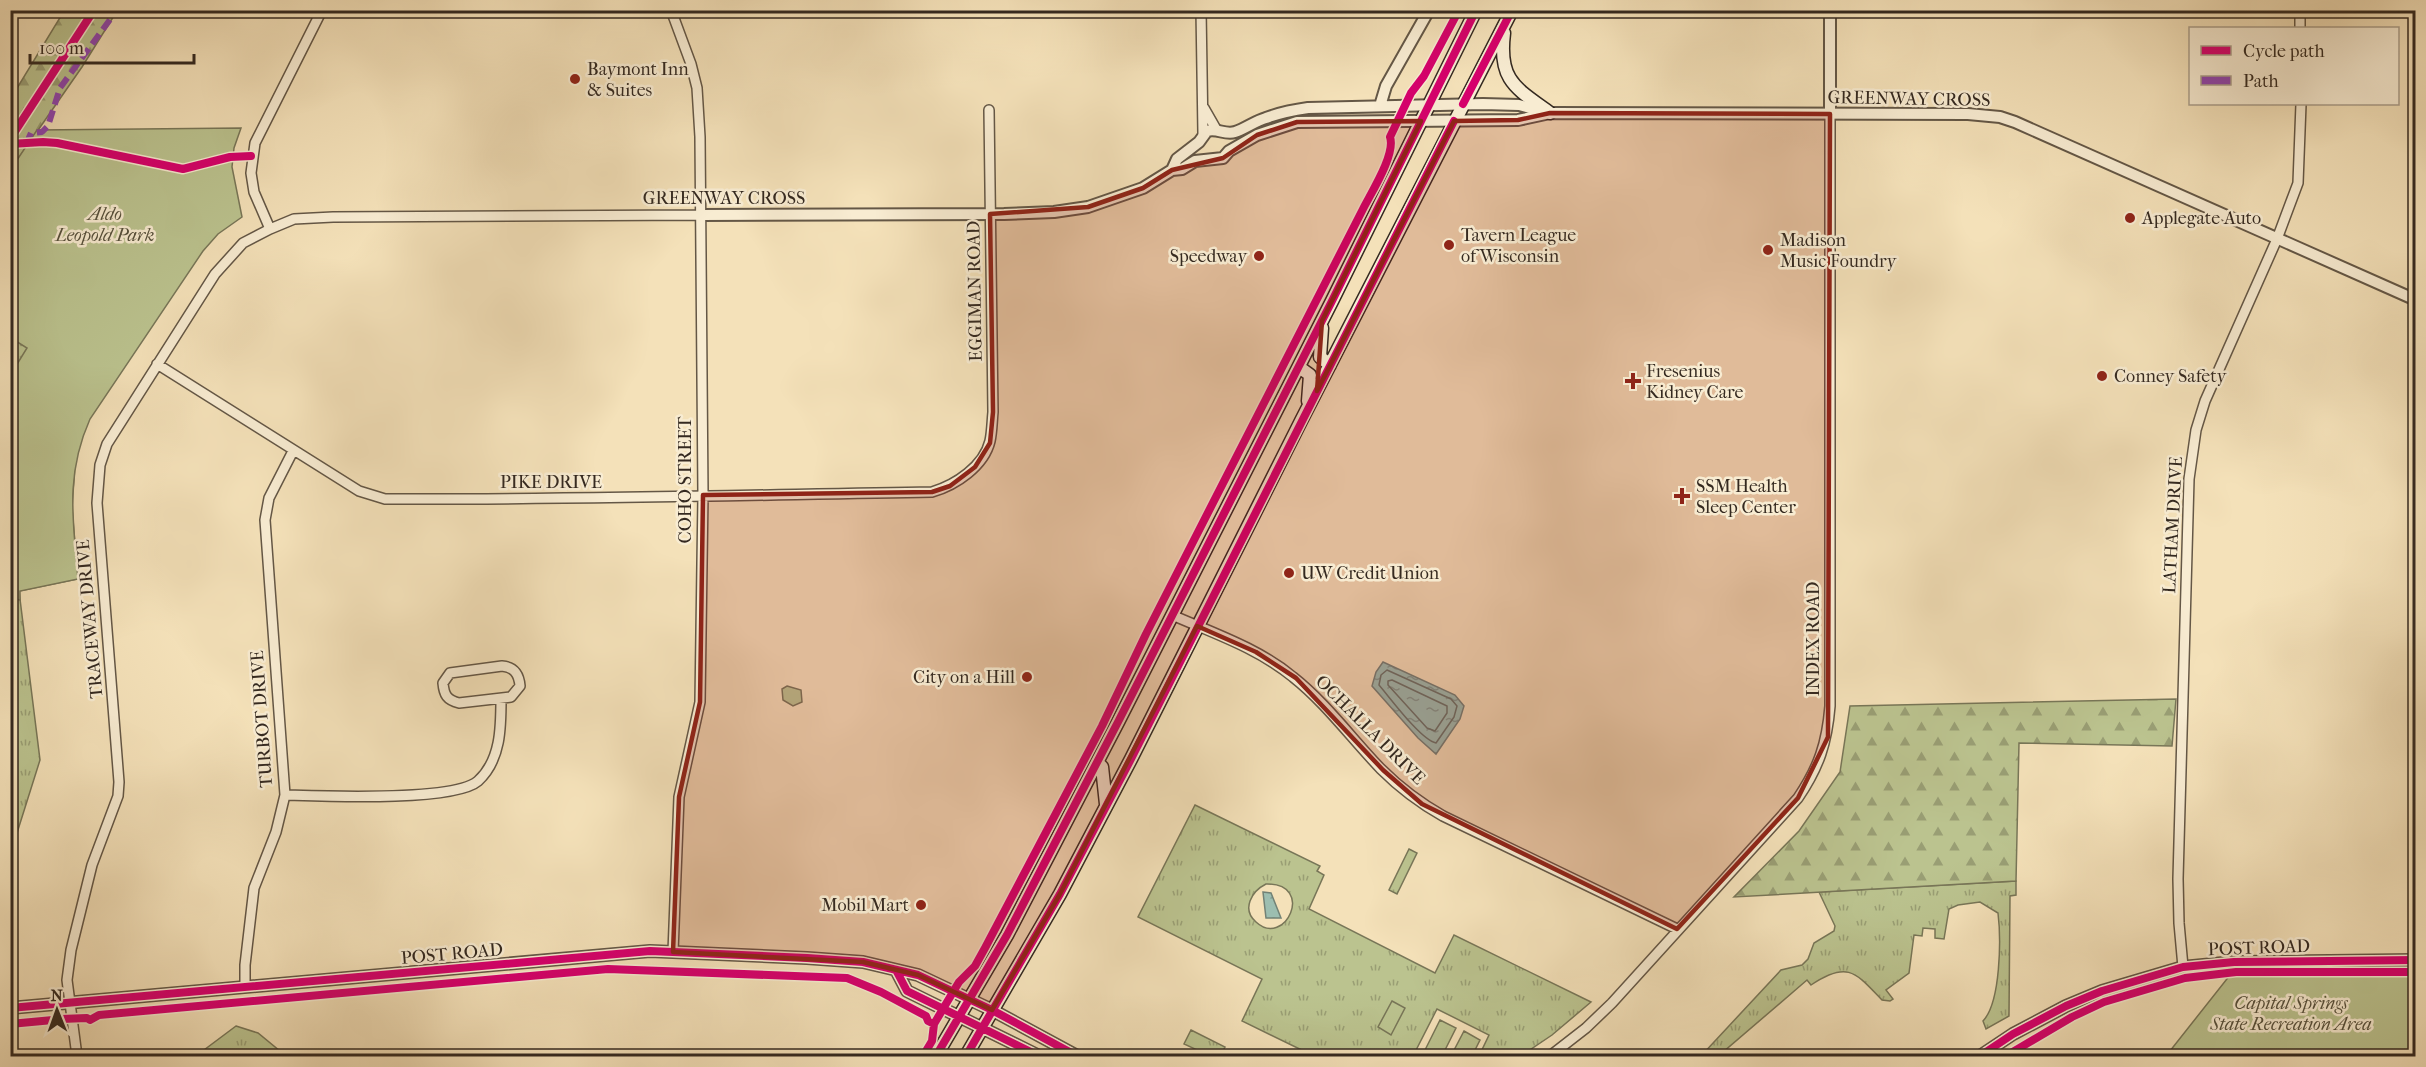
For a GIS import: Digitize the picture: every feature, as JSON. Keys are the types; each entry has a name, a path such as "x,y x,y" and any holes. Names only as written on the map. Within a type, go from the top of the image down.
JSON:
{"main road":[{"path":"936,1056 1007,935 1097,762 1323,321 1476,10"},
{"path":"966,1056 1060,894 1107,805 1510,15"},
{"path":"1510,15 1502,46 1508,76 1516,89 1550,113"},
{"path":"1323,321 1320,357 1330,365"},
{"path":"1299,367 1310,375 1307,409"},
{"path":"1097,762 1102,767 1107,805"}],"street":[{"path":"270,229 254,192 251,173 255,143 322,10"},
{"name":"COHO STREET","path":"671,10 691,64 698,94 703,495 700,702 697,727 679,797 674,952"},
{"path":"1201,10 1203,105 1201,138 1203,156 1214,161"},
{"path":"1380,106 1386,86 1429,10"},
{"path":"1830,10 1830,114"},
{"path":"2300,10 2300,27"},
{"name":"GREENWAY CROSS","path":"1172,170 1177,159 1201,138 1220,131 1234,132 1292,110 1463,104 1519,105 1550,113"},
{"path":"1203,105 1220,131 1230,141 1229,151"},
{"name":"LATHAM DRIVE","path":"2183,968 2178,879 2189,479 2196,430 2205,401 2277,239 2298,183 2301,105"},
{"name":"EGGIMAN ROAD","path":"975,467 990,443 993,412 989,110"},
{"name":"GREENWAY CROSS","path":"270,229 294,219 319,217 1054,212 1088,207 1143,188 1172,170 1182,169 1195,161 1214,161 1222,158 1229,151 1257,135 1297,122 1518,120 1550,113 1968,114 2008,119 2415,300"},
{"name":"INDEX ROAD","path":"1550,1056 1586,1028 1612,1003 1798,798 1814,771 1828,737 1830,706 1830,114"},
{"name":"TRACEWAY DRIVE","path":"77,1056 67,980 80,906 92,865 118,796 119,782 97,503 99,465 107,444 215,274 243,243 270,229"},
{"name":"PIKE DRIVE","path":"157,364 359,491 385,499 628,499 703,495 932,492 950,486 975,467"},
{"name":"TURBOT DRIVE","path":"245,987 245,965 254,888 276,832 285,795 264,520 269,498 293,451"},
{"name":"OCHALLA DRIVE","path":"1172,615 1256,652 1296,678 1383,770 1422,804 1677,929"},
{"path":"508,666 517,674 520,686 511,697 501,699 459,703 451,701 445,694 443,683 450,673 459,670 508,666"},
{"path":"285,795 346,797 414,795 469,787 479,780 494,757 501,729 501,699"},
{"name":"POST ROAD","path":"10,1008 609,954 674,952 855,961 918,975 992,1010 1077,1056"},
{"name":"POST ROAD","path":"1980,1056 2013,1034 2066,1006 2130,982 2183,968 2234,962 2415,960"},
{"path":"896,970 907,991 1039,1056"}],"highlighted area":[{"path":"1550,113 1830,114 1828,737 1798,798 1677,929 1422,804 1383,770 1296,678 1256,652 1197,626 1060,894 992,1010 918,975 863,962 673,952 679,797 700,702 703,495 932,492 950,486 975,467 990,443 993,412 990,214 1088,207 1143,188 1172,170 1223,158 1257,135 1297,122 1421,121 1322,321 1317,391 1454,121 1518,120"}],"green space":[{"path":"64,11 117,11 82,67 11,169 11,98"},
{"name":"Aldo Leopold Park","path":"241,128 234,148 232,167 242,217 218,234 203,251 90,419 82,440 77,459 73,498 78,579 20,591 20,600 11,598 11,169 37,130"},
{"path":"11,338 27,348 11,374"},
{"path":"11,443 75,465 72,508 78,579 19,591 40,760 11,852"},
{"path":"787,686 801,690 802,702 793,706 783,700 782,689"},
{"path":"2176,699 2172,746 2019,743 2016,881 1734,897 1799,831 1840,772 1850,706"},
{"path":"1195,805 1320,866 1317,871 1324,875 1309,909 1435,973 1454,935 1591,1002 1552,1035 1521,1056 1479,1056 1489,1035 1437,1009 1413,1056 1314,1056 1242,1021 1262,979 1138,917","holes":["1266,884 1281,886 1290,893 1291,913 1285,922 1277,927 1267,928 1252,917 1249,912 1250,901 1256,891"]},
{"path":"1409,849 1417,853 1397,894 1389,890"},
{"path":"2016,881 2016,895 2010,896 2009,1016 1986,1029 1983,1021 1993,1000 1998,969 1999,924 1998,913 1980,902 1958,905 1949,909 1944,939 1935,938 1935,929 1923,928 1922,936 1914,935 1909,973 1886,990 1893,999 1890,1001 1882,1000 1851,973 1834,973 1811,985 1807,980 1722,1053 1724,1056 1701,1056 1781,970 1802,965 1808,959 1814,943 1834,931 1835,926 1819,892"},
{"name":"Capital Springs State Recreation Area","path":"2415,969 2415,1056 2166,1056 2234,970"},
{"path":"1392,1001 1405,1008 1391,1035 1378,1027"},
{"path":"1440,1020 1456,1028 1442,1056 1423,1054"},
{"path":"236,1026 258,1033 286,1056 204,1056 200,1053"},
{"path":"1191,1030 1225,1047 1220,1056 1210,1056 1184,1044"},
{"path":"1464,1031 1480,1040 1472,1056 1451,1056"}],"water":[{"path":"1383,662 1455,695 1464,706 1460,719 1436,754 1418,738 1372,686 1376,672"},
{"path":"2415,852 2415,930 2409,909"},
{"path":"1263,892 1271,893 1281,918 1266,918"}],"marked path":[{"path":"26,144 31,133 42,132 48,126 60,88 117,10"},
{"path":"10,148 13,150 10,160"}],"cycle path":[{"path":"10,139 94,10"},
{"path":"923,1056 932,1041 934,1024 959,982 975,966 1102,726 1146,634 1382,173 1389,153 1390,137 1411,93 1424,76 1459,10"},
{"path":"936,1056 1007,935 1118,722 1332,301 1476,10"},
{"path":"1463,104 1512,10"},
{"path":"966,1056 1060,894 1131,759 1454,121"},
{"path":"10,144 57,143 183,169 230,157 251,156"},
{"path":"10,1008 650,951 807,958 863,962 918,975 992,1010 1077,1056"},
{"path":"1980,1056 2013,1034 2066,1006 2102,991 2183,967 2234,962 2416,960"},
{"path":"10,1024 53,1020 59,1022 61,1019 87,1018 90,1020 99,1015 608,969 847,978 881,992 926,1016 928,1021 934,1024"},
{"path":"896,970 907,991 1039,1056"},
{"path":"2006,1056 2072,1017 2104,1002 2185,978 2236,972 2416,972"}],"place":[{"name":"Baymont Inn & Suites","path":"575,79"},
{"name":"Applegate Auto","path":"2130,218"},
{"name":"Tavern League of Wisconsin","path":"1449,245"},
{"name":"Madison Music Foundry","path":"1768,250"},
{"name":"Speedway","path":"1259,256"},
{"name":"Conney Safety","path":"2102,376"},
{"name":"Fresenius Kidney Care","path":"1633,381"},
{"name":"SSM Health Sleep Center","path":"1682,496"},
{"name":"UW Credit Union","path":"1289,573"},
{"name":"City on a Hill","path":"1027,677"},
{"name":"Mobil Mart","path":"921,905"}]}
